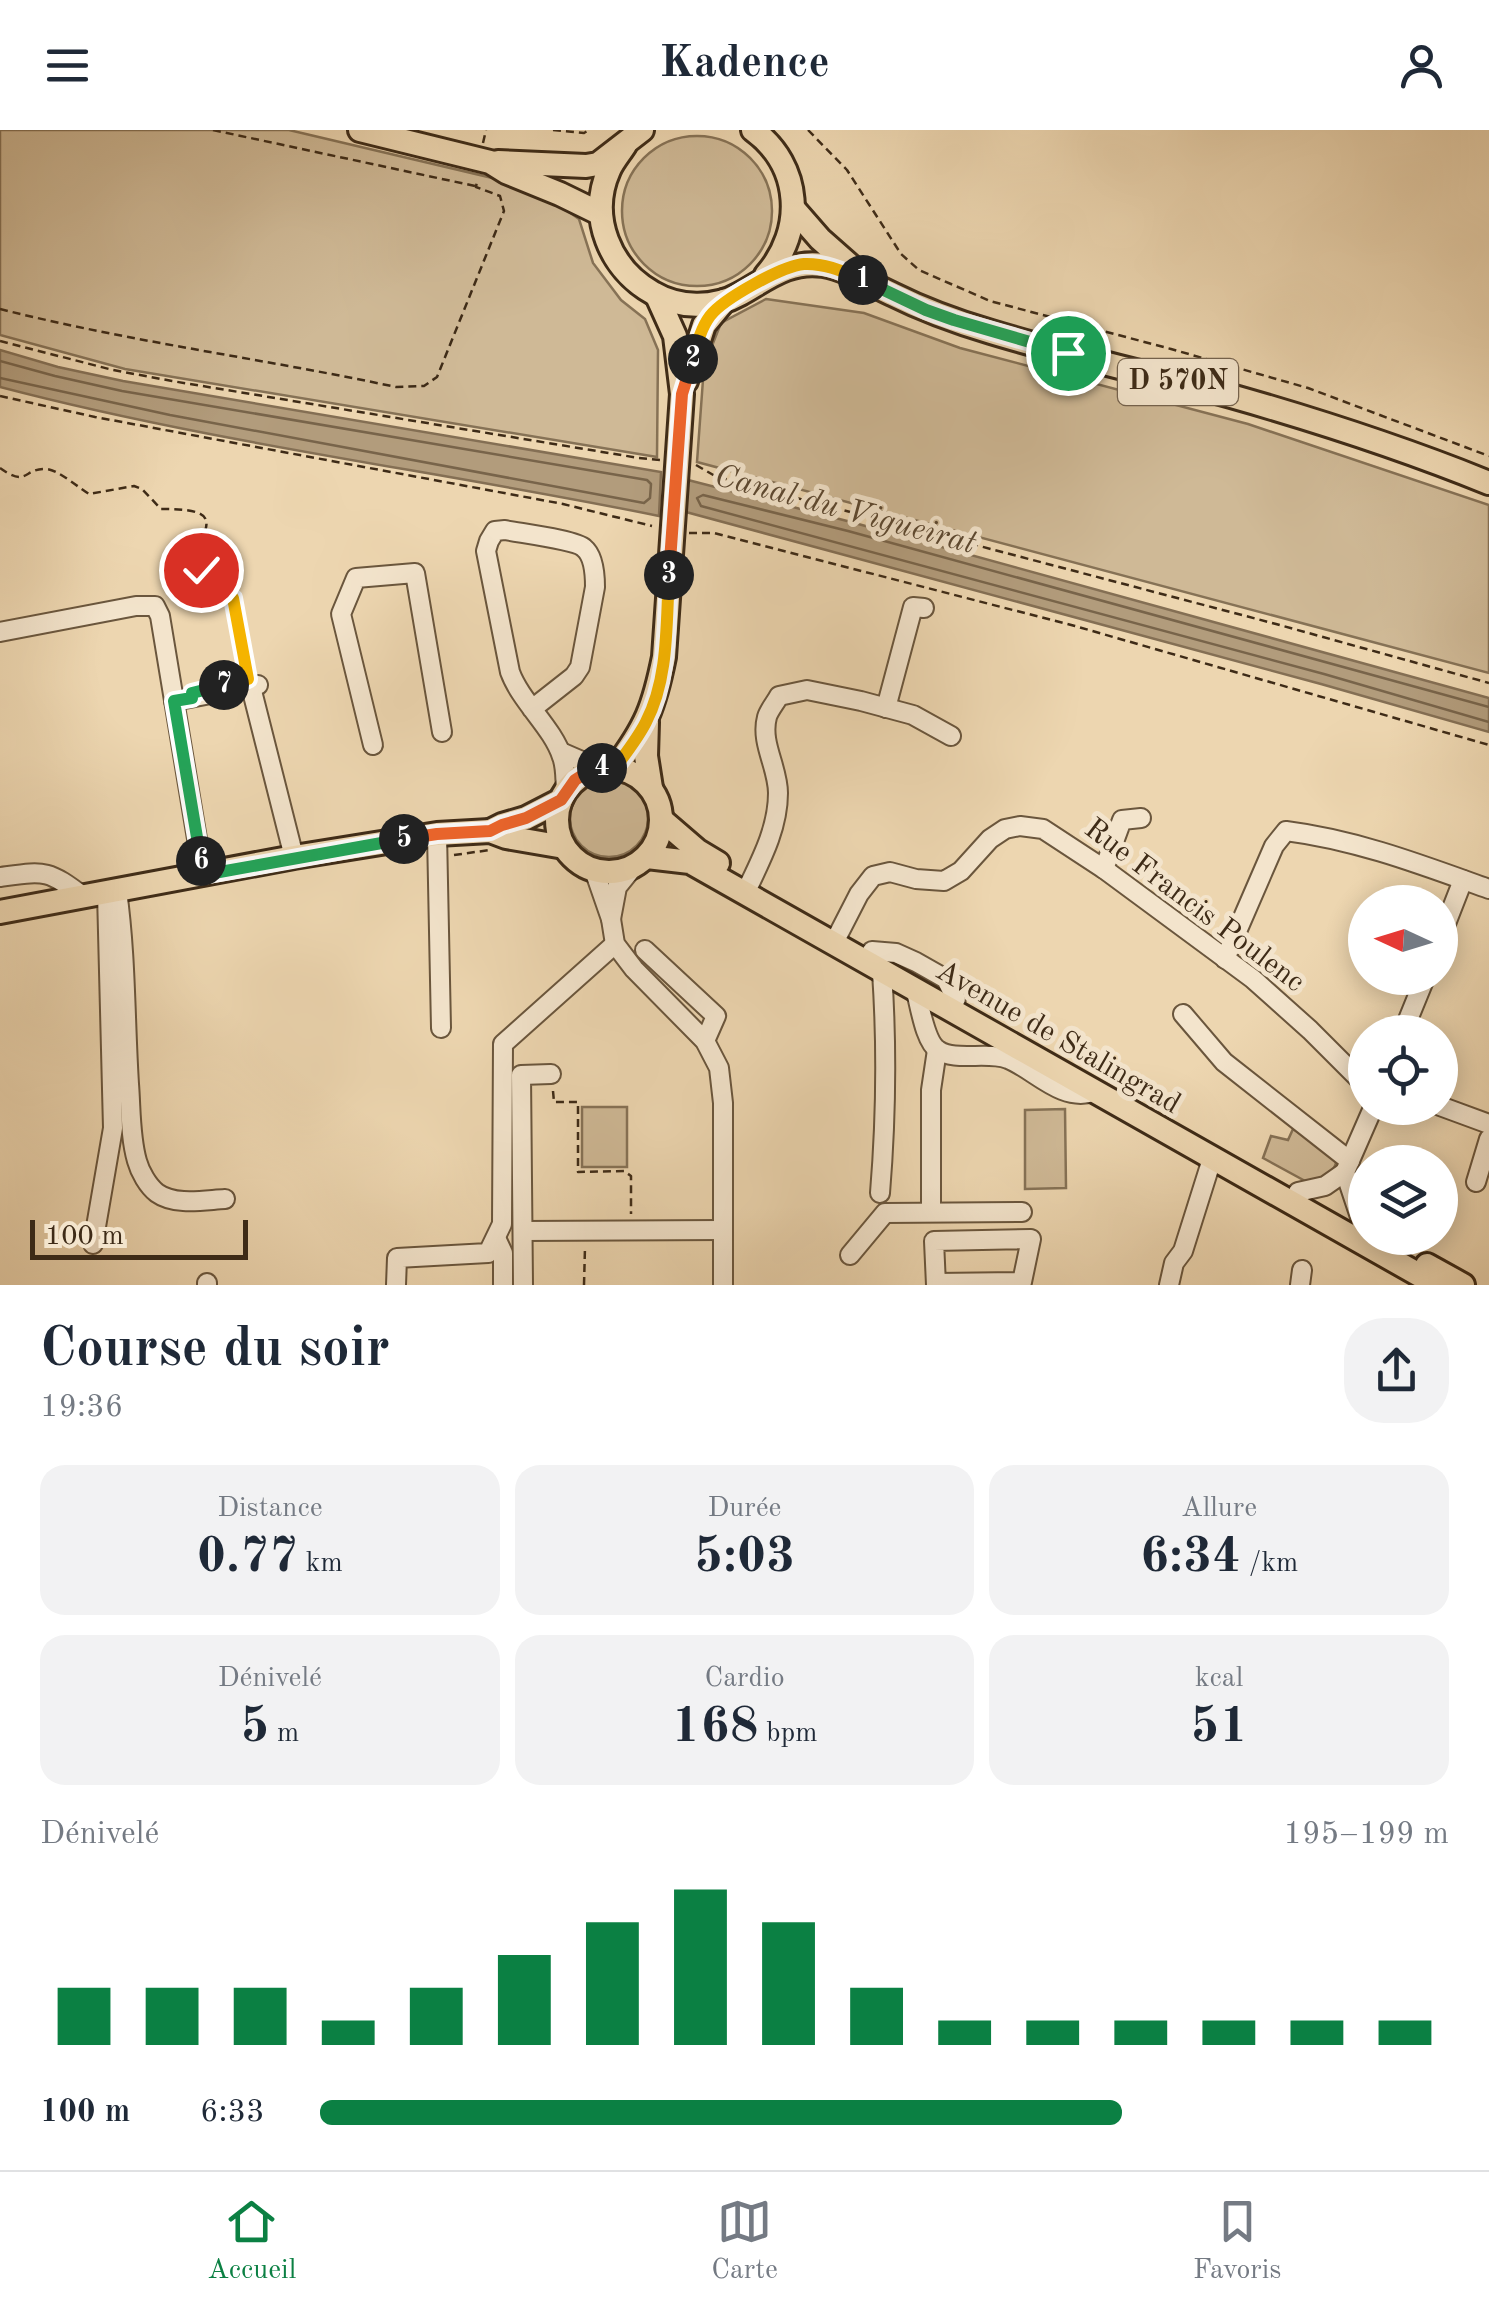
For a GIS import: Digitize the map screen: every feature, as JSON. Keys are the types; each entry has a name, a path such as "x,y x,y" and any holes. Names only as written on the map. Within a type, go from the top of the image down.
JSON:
{"main road":[{"path":"360,130 484,160 586,166 598,164 633,137"},
{"path":"633,137 606,180 601,214 606,240 637,284 657,296 696,305 736,296 760,281 777,262 792,227 791,188 784,167 771,146 753,130"},
{"path":"484,160 601,214"},
{"name":"D 570N","path":"793,208 820,239 868,282"},
{"name":"D 570N","path":"760,281 802,264 835,268 954,320 1319,422 1489,483"},
{"path":"651,788 646,756 647,721 664,657 682,394 676,336 657,296"},
{"path":"682,394 704,325 724,300"},
{"path":"607,768 647,721"},
{"path":"607,768 629,771 651,788 662,820 660,833 640,862 621,871 594,870 572,857 564,847 557,816 564,795 575,780 607,768"},
{"path":"0,912 437,834 490,831 526,818 564,795"},
{"name":"Avenue de Stalingrad","path":"662,820 749,891"},
{"path":"490,831 564,847"},
{"name":"Avenue de Stalingrad","path":"640,862 690,862 749,891 868,959 916,992 1090,1090 1217,1151"},
{"path":"802,921 832,935 839,933 842,941 868,959"},
{"name":"Avenue de Stalingrad","path":"868,959 953,997 1295,1198 1348,1225"},
{"path":"953,997 955,1005 975,1016 977,1026"},
{"path":"1013,1046 1024,1044 1050,1058 1057,1055 1059,1063 1084,1078 1090,1090"},
{"name":"Avenue de Stalingrad","path":"1402,1255 1451,1283"}],"street":[{"path":"532,709 580,667 595,575 589,554 578,544 495,531 486,551 510,672 514,682 532,709 561,752 564,795"},
{"path":"373,746 342,614 356,578 415,574 442,732"},
{"path":"0,632 136,606 155,606 160,616 203,875"},
{"path":"886,708 913,607 924,608"},
{"path":"174,701 253,686 294,858"},
{"path":"749,891 777,815 774,762 766,742 768,716 779,696 807,690 886,708 913,715 951,736"},
{"path":"561,752 607,768"},
{"path":"1104,868 1122,820 1140,818"},
{"name":"Rue Francis Poulenc","path":"839,933 873,876 890,872 944,881 1005,829 1044,829 1104,868 1253,979 1348,1067"},
{"path":"1225,959 1274,846 1286,831 1380,850 1489,889"},
{"path":"437,834 441,1028"},
{"path":"611,919 618,887 640,862"},
{"path":"594,870 615,944 705,1041 719,1068 723,1103 723,1285"},
{"path":"0,877 46,873 103,894 122,926 132,1137 138,1163 159,1195 182,1201 225,1199"},
{"path":"1458,893 1463,880"},
{"path":"92,1244 113,1128 103,894"},
{"path":"396,1285 396,1258 488,1253 502,1224 503,1044 615,944"},
{"path":"645,950 716,1016 705,1041"},
{"path":"868,959 885,1016 880,1193"},
{"path":"916,992 928,1038 936,1050 926,1208"},
{"path":"1182,1014 1224,1062 1348,1166 1325,1186 1295,1198"},
{"path":"959,1055 977,1026"},
{"path":"936,1050 1009,1059 1064,1091 1076,1095 1090,1090"},
{"path":"523,1285 520,1075 551,1074"},
{"path":"1458,1113 1489,1124"},
{"path":"1476,1182 1489,1140"},
{"path":"1170,1285 1174,1263 1183,1251 1217,1151"},
{"path":"850,1256 885,1213 926,1208 1022,1212"},
{"path":"522,1231 722,1230"},
{"path":"496,1238 502,1254 503,1285"},
{"path":"1032,1239 1022,1282 936,1284 934,1241 1032,1239"}],"path":[{"path":"0,308 56,323 396,387 424,386 437,377 504,211 500,196 476,186 213,130"},
{"path":"552,130 589,130"},
{"path":"808,130 846,170 901,254 919,270 990,301 1308,388 1489,456"},
{"path":"476,186 484,160"},
{"path":"0,341 113,370 210,387 639,458 677,459 728,480 1489,683"},
{"path":"0,396 95,418 563,504 672,530 714,533 939,589 1489,745"},
{"path":"0,468 17,478 44,468 88,494 134,486 161,509 201,513 207,526 198,548 200,566 208,581 233,598 253,686"},
{"path":"178,571 200,566"},
{"path":"192,599 205,590 208,581"},
{"path":"551,1074 554,1102 578,1102 578,1172 624,1172 631,1176 632,1230"},
{"path":"584,1285 586,1231"}],"shaded area":[{"path":"0,130 289,130 535,188 579,219 593,263 621,300 645,319 658,350 657,457 125,369 0,335"},
{"path":"697,136 726,141 750,158 767,182 772,211 767,240 750,264 726,281 697,286 668,281 644,264 627,240 622,211 627,182 644,158 668,141"},
{"path":"766,299 864,313 960,348 1248,424 1489,505 1489,673 697,462 704,366 721,323"},
{"path":"601,779 617,779 642,796 648,818 642,840 631,851 617,857 601,857 576,840 570,826 570,810 587,785"},
{"path":"582,1107 627,1107 627,1167 582,1167"},
{"path":"1065,1109 1066,1188 1025,1189 1025,1110"},
{"path":"1293,1129 1333,1155 1337,1160 1330,1174 1307,1182 1263,1158 1271,1136 1288,1140"}],"water":[{"path":"0,350 123,381 661,472 659,516 164,425 0,387"},
{"path":"688,480 1489,698 1489,732 686,512"}],"route":[{"path":"201,570 207,581 233,598 248,679 174,701 203,875 437,834 490,831 561,800 575,780 586,773 615,768 647,721 664,657 682,394 704,325 724,300 785,268 821,265 954,320 1068,353"}],"water label":[{"name":"Canal du Vigueirat","path":"845,511"}]}
